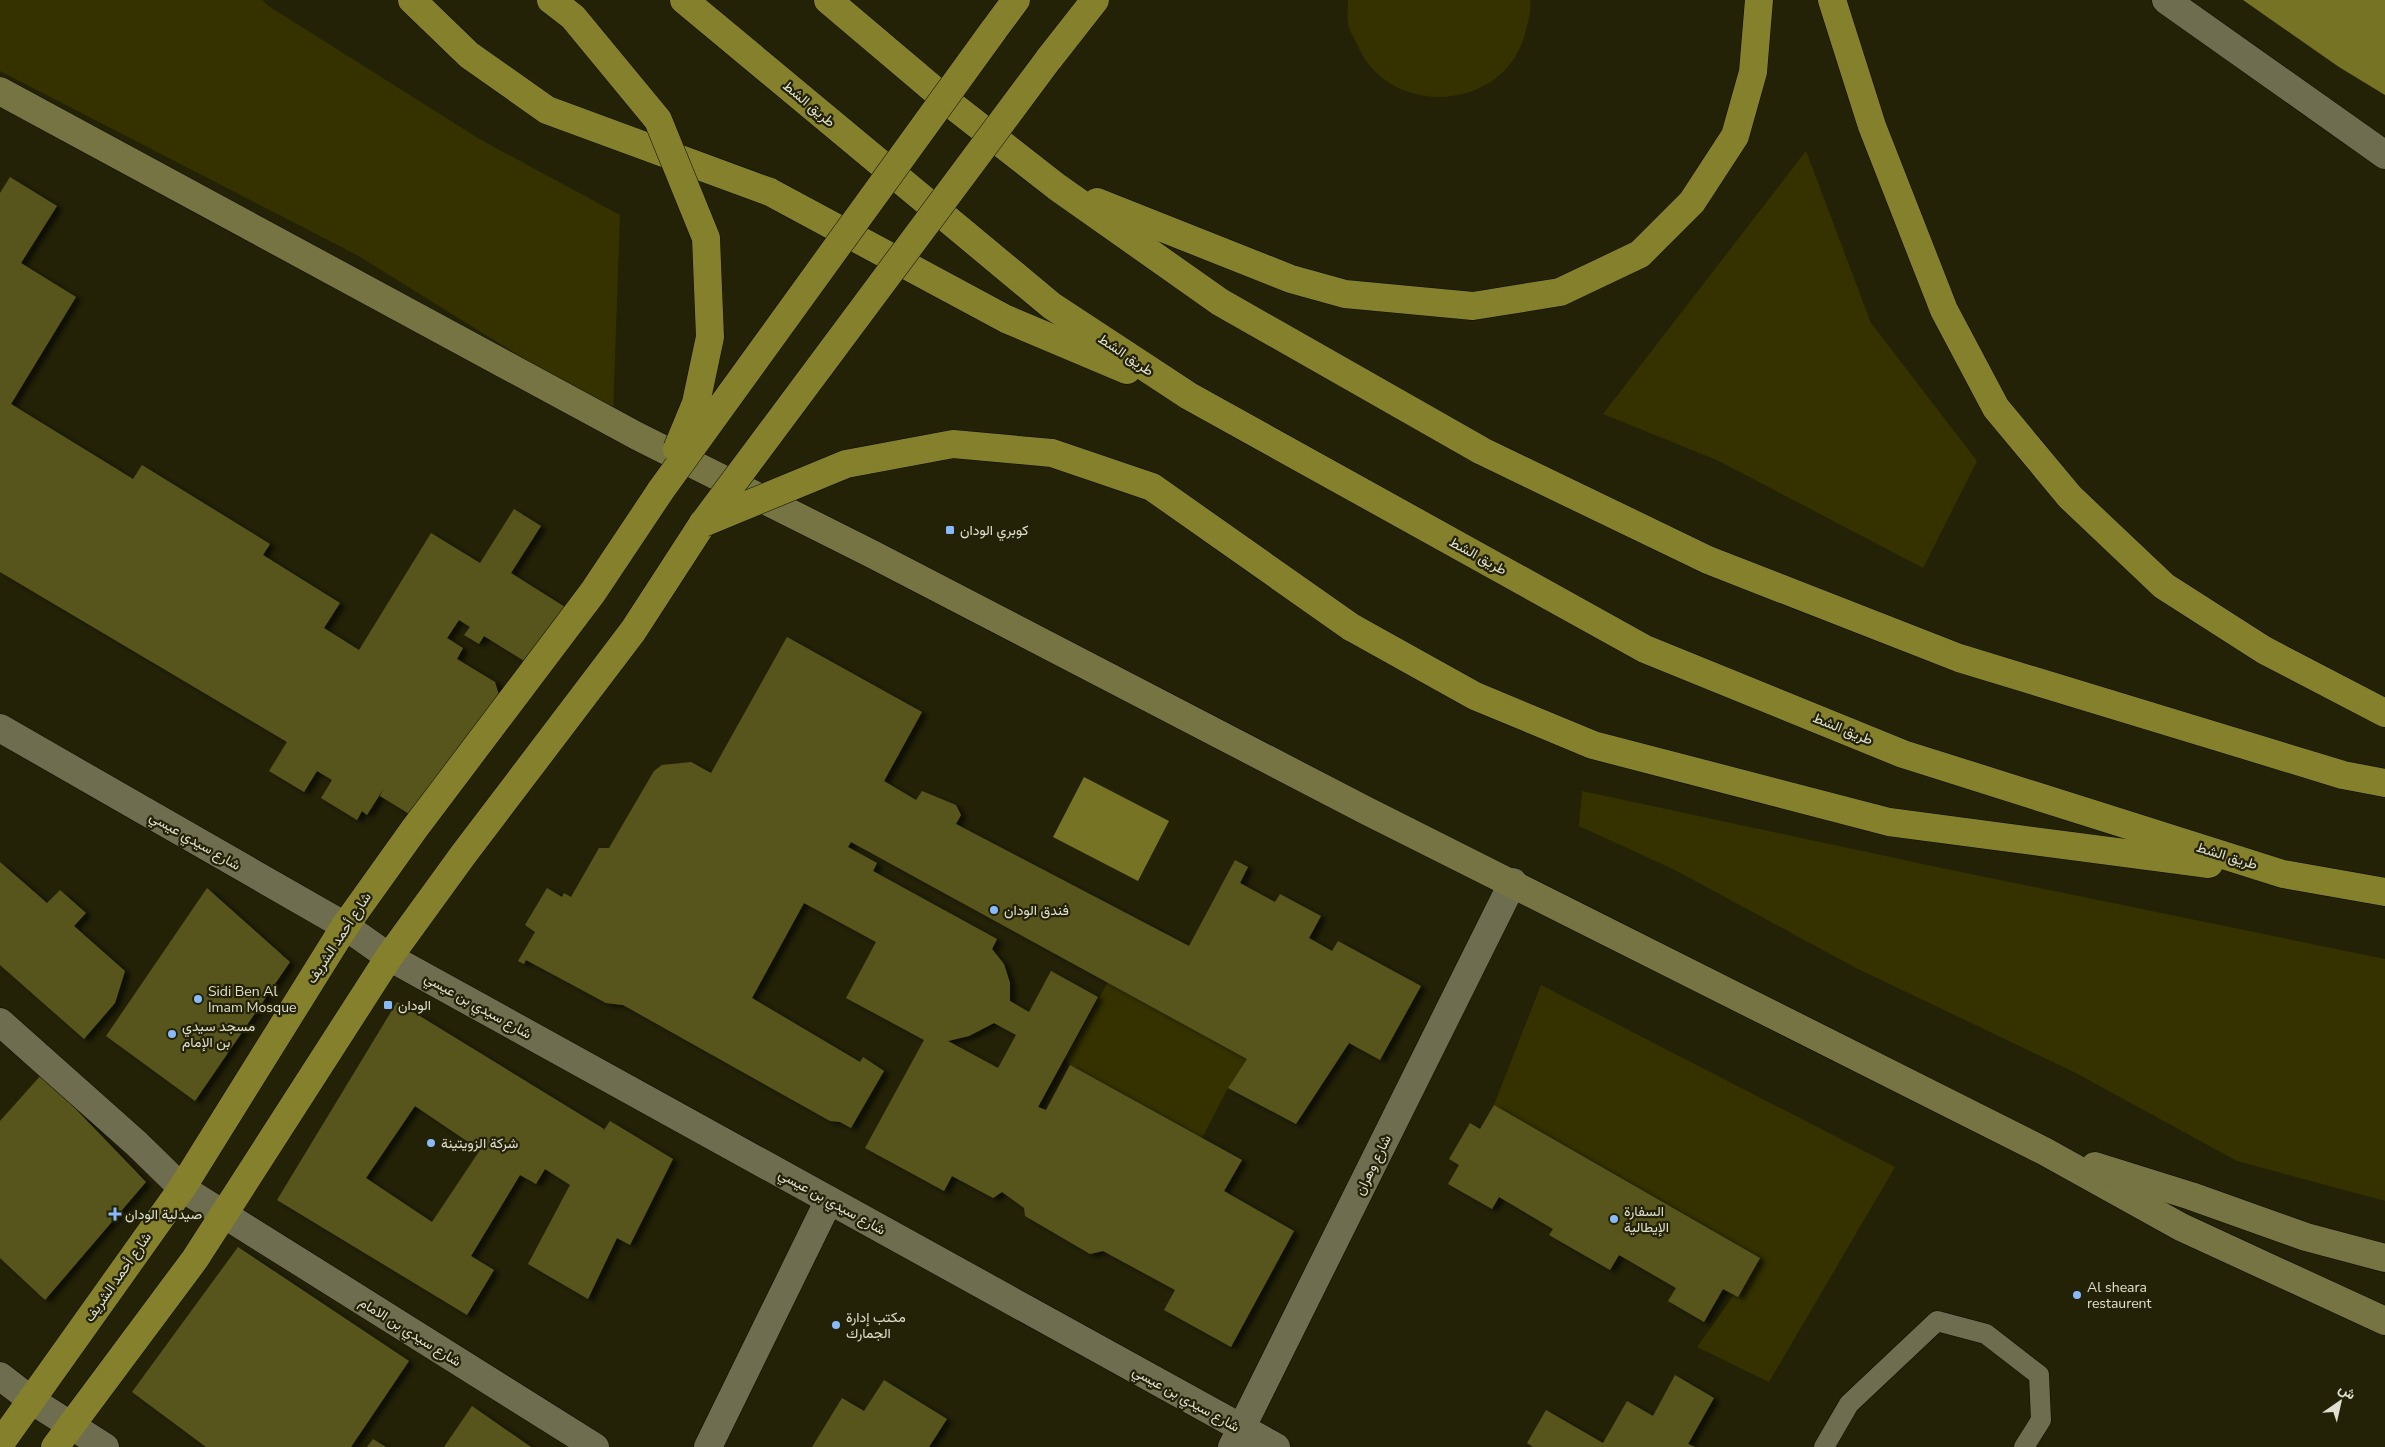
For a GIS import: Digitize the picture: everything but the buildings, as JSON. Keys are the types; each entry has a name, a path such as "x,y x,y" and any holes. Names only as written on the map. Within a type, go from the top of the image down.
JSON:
{"highway":[{"path":"412,0 469,55 548,110 770,192 1006,319 1189,396"},
{"path":"551,0 573,17 658,120 706,238 710,337 696,403 661,490"},
{"name":"طريق الشط","path":"684,0 1052,306 1189,396 1645,649 1903,754 2283,874 2385,892"},
{"path":"828,0 952,105 1057,186 1220,302 1482,451 1708,560 1959,658 2343,775 2385,783"},
{"path":"661,490 1016,0"},
{"path":"55,1447 196,1259 389,957 463,854 633,631 703,523 1095,0"},
{"path":"1057,186 1290,279 1345,294 1473,306 1560,292 1640,254 1697,194 1735,136 1753,72 1759,0"},
{"path":"1832,0 1872,126 1944,310 1996,408 2070,497 2164,586 2264,650 2385,713"},
{"path":"703,523 846,464 953,444 1052,453 1152,487 1352,627 1475,696 1593,744 1890,822 2283,874"},
{"name":"شارع أحمد الشريف","path":"0,1444 182,1188 345,926 415,828 594,592 661,490"}],"main road":[{"path":"0,91 637,436 872,554 1358,806 1513,882 2044,1151 2181,1227 2380,1322"},
{"path":"2044,1151 2191,1196 2306,1237 2385,1258"}],"street":[{"path":"2166,0 2385,155"},
{"name":"شارع سيدي عيسي","path":"0,728 345,926 389,957"},
{"name":"شارع وهران","path":"1237,1438 1513,882"},
{"name":"شارع سيدي بن عيسي","path":"389,957 828,1200 1237,1438 1276,1447"},
{"name":"شارع سيدي بن الامام","path":"0,1022 137,1144 182,1188 594,1447"},
{"path":"708,1447 828,1200"},
{"path":"0,1376 31,1400 72,1424 105,1447"}],"lane":[{"path":"1824,1447 1849,1404 1937,1321 1986,1334 2039,1375 2041,1420 2024,1447"}],"shaded area":[{"path":"0,0 262,0 270,7 481,140 620,215 613,414 357,255 0,71"},
{"path":"1348,0 1530,0 1530,15 1515,57 1496,78 1473,91 1447,97 1420,95 1394,86 1373,69 1349,28"},
{"path":"2243,0 2385,0 2385,95 2339,67"},
{"path":"1806,151 1871,323 1977,461 1923,568 1719,461 1603,414"},
{"path":"1084,777 1169,821 1138,881 1053,837"},
{"path":"1582,791 1951,870 2385,959 2385,1201 2237,1161 2074,1072 1856,968 1675,870 1579,826"},
{"path":"1108,982 1247,1059 1228,1088 1202,1138 1070,1065 1065,1059"},
{"path":"1541,985 1895,1167 1769,1382 1697,1347 1760,1258 1494,1105"}],"place":[{"name":"كوبري الودان","path":"950,530"},
{"name":"فندق الودان","path":"994,910"},
{"name":"Sidi Ben Al Imam Mosque","path":"198,999"},
{"name":"الودان","path":"388,1005"},
{"name":"مسجد سيدي بن الإمام","path":"172,1034"},
{"name":"شركة الزويتينة","path":"431,1143"},
{"name":"صيدلية الودان","path":"115,1214"},
{"name":"السفارة الإيطالية","path":"1614,1219"},
{"name":"Al sheara restaurent","path":"2077,1295"},
{"name":"مكتب إدارة الجمارك","path":"836,1325"}]}
